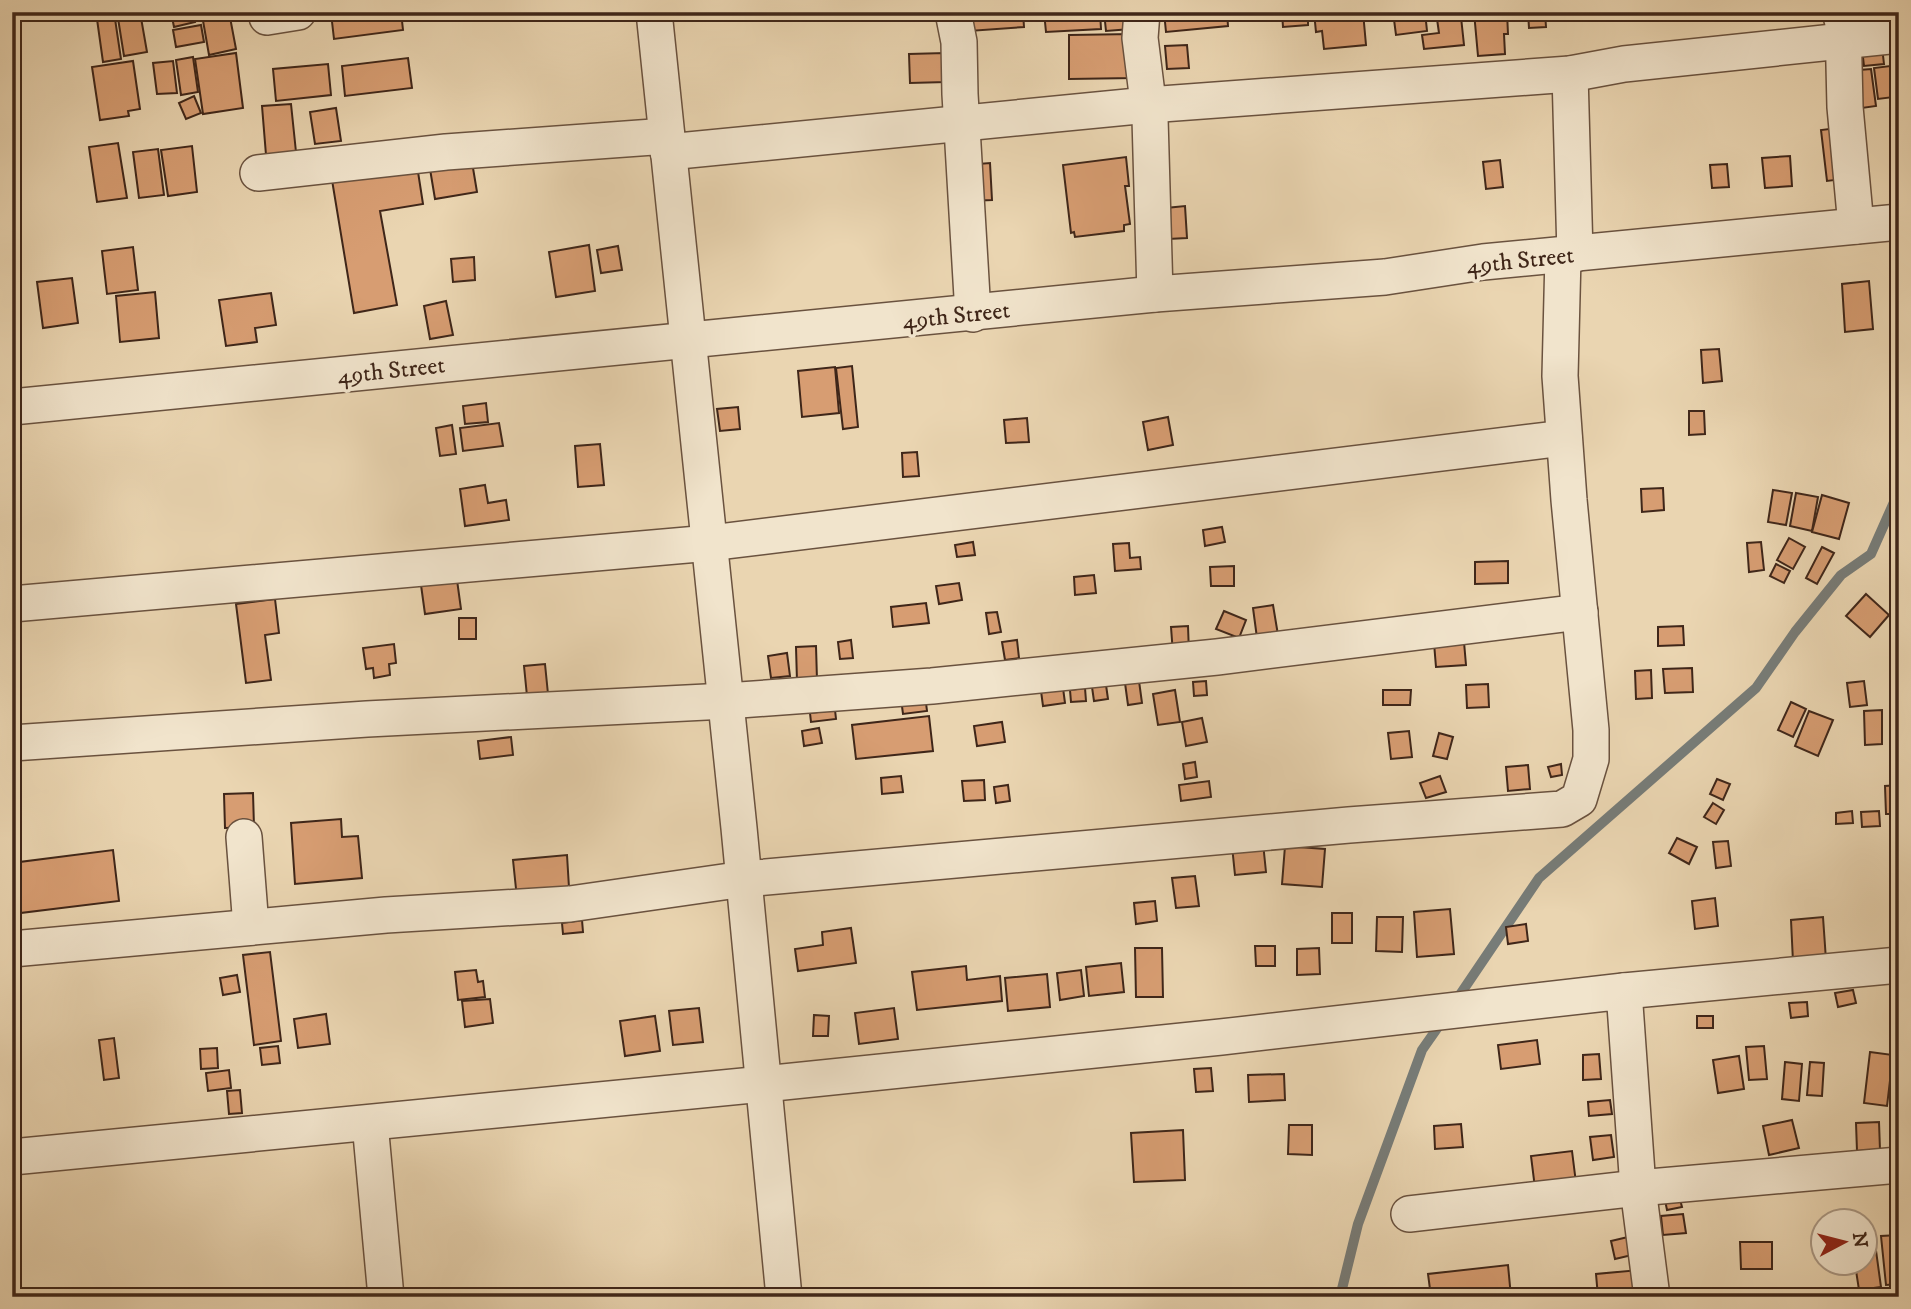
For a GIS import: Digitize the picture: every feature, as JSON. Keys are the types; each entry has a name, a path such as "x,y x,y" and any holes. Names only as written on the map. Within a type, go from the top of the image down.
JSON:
{"street":[{"path":"654,12 726,701 784,1297"},
{"path":"953,12 959,42 973,314"},
{"path":"1142,12 1140,38 1149,105 1155,294"},
{"path":"258,173 446,152 668,144 962,124 1149,105 1570,74 1842,26 1899,35"},
{"path":"1842,26 1845,107 1856,226"},
{"path":"12,949 386,915 570,904 744,879 1349,825 1562,809 1578,799 1591,760 1591,730 1560,376 1569,255 1570,74"},
{"name":"49th Street","path":"12,407 1155,294 1385,277 1483,262 1899,222"},
{"path":"12,604 710,543 1564,438"},
{"path":"12,743 367,719 726,701 932,686 1217,657 1580,612"},
{"path":"244,837 251,927"},
{"path":"12,1157 764,1084 1624,991 1899,965"},
{"path":"1624,991 1639,1188 1652,1297"},
{"path":"370,1123 386,1297"},
{"path":"1409,1214 1639,1188 1899,1165"}],"building":[{"path":"96,12 114,12 121,59 103,62"},
{"path":"117,12 140,12 147,52 124,56"},
{"path":"171,12 193,12 195,22 174,27"},
{"path":"229,12 236,49 209,55 202,15"},
{"path":"401,12 403,30 334,39 331,13"},
{"path":"967,12 1023,12 1024,27 969,31"},
{"path":"1044,12 1100,12 1101,29 1046,32"},
{"path":"1104,12 1129,12 1131,29 1106,31"},
{"path":"1164,12 1227,12 1228,26 1166,32"},
{"path":"1282,12 1308,12 1308,25 1283,27"},
{"path":"1314,12 1363,12 1366,45 1324,49 1322,31 1316,32"},
{"path":"1393,12 1425,12 1427,31 1396,35"},
{"path":"1474,12 1507,12 1505,54 1478,56"},
{"path":"1528,12 1545,12 1546,27 1529,28"},
{"path":"1461,17 1464,45 1424,49 1422,35 1439,33 1437,19"},
{"path":"201,25 204,42 176,47 173,30"},
{"path":"1133,34 1134,78 1069,79 1069,35"},
{"path":"1187,45 1189,68 1167,69 1165,46"},
{"path":"1882,47 1884,64 1864,66 1862,49"},
{"path":"236,53 243,108 203,114 195,59"},
{"path":"945,53 946,82 910,83 909,54"},
{"path":"193,57 198,92 181,95 176,60"},
{"path":"408,58 412,88 345,96 342,66"},
{"path":"133,61 140,109 128,111 129,116 100,120 92,67"},
{"path":"173,61 177,93 157,94 153,63"},
{"path":"328,64 331,95 276,101 273,69"},
{"path":"1890,66 1894,97 1878,99 1874,68"},
{"path":"1871,69 1876,106 1862,108 1847,71"},
{"path":"194,96 201,113 186,119 179,103"},
{"path":"291,104 296,152 266,155 262,106"},
{"path":"336,108 341,141 315,144 310,112"},
{"path":"1845,127 1851,178 1827,181 1821,130"},
{"path":"118,143 127,198 97,202 89,147"},
{"path":"192,146 197,192 168,196 161,150"},
{"path":"158,149 164,195 139,198 133,152"},
{"path":"471,156 477,192 435,199 429,163"},
{"path":"1790,156 1792,186 1765,188 1762,158"},
{"path":"1126,157 1129,186 1125,186 1130,224 1124,225 1124,231 1075,237 1074,232 1071,233 1063,165"},
{"path":"416,159 423,204 380,211 397,305 354,313 331,174"},
{"path":"1500,160 1503,187 1486,189 1483,162"},
{"path":"990,163 992,200 969,201 966,165"},
{"path":"1727,164 1729,187 1712,188 1710,165"},
{"path":"1185,206 1187,238 1168,239 1166,208"},
{"path":"589,245 595,291 556,297 549,252"},
{"path":"618,246 622,270 601,273 597,250"},
{"path":"133,247 138,290 107,294 102,251"},
{"path":"474,257 475,280 453,282 451,259"},
{"path":"72,278 78,323 43,328 37,282"},
{"path":"1869,281 1873,329 1845,332 1842,284"},
{"path":"155,292 159,338 120,342 116,296"},
{"path":"271,293 276,325 255,328 257,342 226,346 219,300"},
{"path":"446,301 453,335 430,339 424,306"},
{"path":"1719,349 1722,381 1703,383 1701,350"},
{"path":"852,366 858,427 843,429 836,368"},
{"path":"835,367 839,413 802,417 798,371"},
{"path":"486,403 488,422 465,424 463,406"},
{"path":"738,407 740,429 720,431 717,409"},
{"path":"1689,411 1704,411 1705,434 1689,435"},
{"path":"1168,417 1173,445 1148,450 1143,422"},
{"path":"1027,418 1029,442 1006,443 1004,420"},
{"path":"499,423 503,446 463,451 460,428"},
{"path":"452,425 456,454 440,456 436,428"},
{"path":"600,444 604,485 578,487 575,446"},
{"path":"917,452 919,476 903,477 902,453"},
{"path":"485,485 488,503 506,500 509,520 465,526 460,489"},
{"path":"1663,488 1664,510 1642,512 1641,489"},
{"path":"1773,490 1792,493 1786,525 1768,522"},
{"path":"1796,493 1818,497 1812,531 1790,526"},
{"path":"1822,495 1849,503 1839,539 1812,532"},
{"path":"1222,527 1225,542 1205,546 1203,530"},
{"path":"1789,538 1805,547 1793,569 1777,560"},
{"path":"973,542 975,555 957,557 955,545"},
{"path":"1761,542 1764,570 1749,572 1747,543"},
{"path":"1129,543 1130,558 1140,557 1141,569 1115,571 1113,544"},
{"path":"1822,547 1834,553 1817,584 1806,578"},
{"path":"1895,550 1899,550 1899,574 1893,573"},
{"path":"1508,561 1508,583 1475,584 1475,562"},
{"path":"1776,564 1790,571 1784,583 1770,576"},
{"path":"1234,566 1234,586 1211,586 1210,567"},
{"path":"1094,575 1096,593 1075,595 1074,577"},
{"path":"457,580 461,609 425,614 421,585"},
{"path":"959,583 962,600 939,604 936,586"},
{"path":"1866,594 1889,615 1870,637 1846,616"},
{"path":"275,599 279,633 265,635 271,680 246,683 236,604"},
{"path":"926,603 929,623 893,627 891,607"},
{"path":"1273,605 1278,635 1257,638 1253,608"},
{"path":"1224,611 1246,620 1239,638 1216,629"},
{"path":"997,612 1001,632 989,634 986,613"},
{"path":"459,618 476,618 476,639 459,639"},
{"path":"1188,626 1189,653 1173,654 1171,627"},
{"path":"1683,626 1684,645 1658,646 1658,627"},
{"path":"851,640 853,658 840,659 838,642"},
{"path":"1017,640 1019,658 1005,660 1002,642"},
{"path":"1464,642 1466,665 1436,667 1434,643"},
{"path":"394,644 396,663 389,664 390,675 374,678 373,668 366,669 363,648"},
{"path":"816,646 817,680 797,681 796,647"},
{"path":"787,653 790,676 771,678 768,656"},
{"path":"545,664 548,694 527,696 524,666"},
{"path":"1692,668 1693,692 1665,693 1663,669"},
{"path":"1651,670 1652,698 1636,699 1635,671"},
{"path":"1139,681 1142,703 1128,705 1125,683"},
{"path":"1206,681 1207,695 1194,696 1193,682"},
{"path":"1864,681 1867,705 1850,707 1847,683"},
{"path":"1488,684 1489,707 1467,708 1466,685"},
{"path":"1106,685 1108,699 1094,701 1092,687"},
{"path":"1063,688 1065,703 1043,706 1041,691"},
{"path":"1085,688 1086,701 1071,702 1070,690"},
{"path":"1175,690 1180,722 1158,725 1153,694"},
{"path":"1383,690 1411,690 1410,705 1383,705"},
{"path":"925,695 927,711 903,714 901,699"},
{"path":"1791,702 1806,709 1793,737 1778,730"},
{"path":"835,710 836,719 811,722 810,713"},
{"path":"1882,710 1882,744 1865,745 1864,711"},
{"path":"1809,711 1833,720 1818,756 1795,746"},
{"path":"929,716 933,751 856,759 852,725"},
{"path":"1202,718 1207,742 1186,746 1182,722"},
{"path":"1002,722 1005,742 977,746 974,726"},
{"path":"819,728 822,743 804,746 802,731"},
{"path":"1409,731 1412,757 1391,759 1388,733"},
{"path":"1439,733 1453,737 1447,759 1433,756"},
{"path":"511,737 513,755 480,759 478,741"},
{"path":"1195,762 1197,777 1185,779 1183,764"},
{"path":"1561,764 1562,775 1551,777 1548,767"},
{"path":"1528,765 1530,789 1508,791 1506,767"},
{"path":"901,776 903,792 882,794 881,778"},
{"path":"1440,776 1446,792 1426,798 1420,783"},
{"path":"1717,779 1730,784 1723,800 1710,794"},
{"path":"984,780 985,800 964,801 962,781"},
{"path":"1209,781 1211,797 1181,801 1179,785"},
{"path":"1008,785 1010,801 996,803 994,787"},
{"path":"1899,785 1899,814 1886,814 1885,786"},
{"path":"253,793 254,827 225,828 224,794"},
{"path":"1713,803 1724,810 1716,824 1704,817"},
{"path":"1852,811 1853,823 1836,824 1836,813"},
{"path":"1879,811 1880,826 1862,827 1861,812"},
{"path":"341,819 342,837 358,836 362,878 295,884 291,823"},
{"path":"1677,838 1697,847 1689,864 1669,853"},
{"path":"1728,841 1731,866 1716,868 1713,842"},
{"path":"1263,843 1266,872 1235,875 1232,846"},
{"path":"1285,846 1325,849 1322,887 1282,884"},
{"path":"113,850 119,901 12,914 12,863"},
{"path":"567,855 570,904 518,908 513,860"},
{"path":"1195,876 1199,906 1176,908 1172,878"},
{"path":"1715,898 1718,926 1695,929 1692,901"},
{"path":"1155,901 1157,921 1136,924 1134,903"},
{"path":"1450,909 1454,954 1417,957 1414,912"},
{"path":"1332,913 1352,913 1352,943 1332,943"},
{"path":"1377,917 1403,917 1402,952 1376,951"},
{"path":"1823,917 1826,960 1793,962 1791,920"},
{"path":"582,920 583,932 563,934 562,923"},
{"path":"1526,924 1528,941 1508,944 1506,927"},
{"path":"851,928 856,963 798,971 795,949 823,945 822,932"},
{"path":"1255,946 1275,946 1275,966 1256,966"},
{"path":"1135,948 1162,948 1163,997 1136,997"},
{"path":"1319,948 1320,974 1297,975 1297,949"},
{"path":"270,952 281,1041 254,1045 243,955"},
{"path":"1121,963 1124,992 1089,996 1086,967"},
{"path":"966,966 967,980 1000,976 1002,1001 917,1010 912,972"},
{"path":"476,970 478,982 483,981 485,997 458,1000 455,972"},
{"path":"1081,970 1084,996 1060,1000 1057,973"},
{"path":"1047,974 1050,1007 1008,1011 1005,978"},
{"path":"237,975 240,992 223,995 220,978"},
{"path":"1853,990 1856,1003 1838,1007 1835,993"},
{"path":"490,999 493,1023 465,1027 462,1001"},
{"path":"1807,1002 1808,1016 1791,1018 1789,1003"},
{"path":"699,1008 703,1042 673,1045 669,1011"},
{"path":"894,1008 898,1039 859,1044 855,1013"},
{"path":"326,1014 330,1044 298,1048 294,1019"},
{"path":"814,1015 829,1016 828,1036 813,1036"},
{"path":"655,1016 660,1051 625,1056 620,1021"},
{"path":"1697,1016 1713,1016 1713,1028 1697,1028"},
{"path":"114,1038 119,1078 104,1080 99,1040"},
{"path":"1537,1040 1540,1064 1501,1069 1498,1045"},
{"path":"278,1046 280,1063 262,1065 260,1048"},
{"path":"1764,1046 1767,1079 1749,1080 1746,1047"},
{"path":"217,1048 218,1068 201,1069 200,1049"},
{"path":"1870,1052 1893,1055 1887,1106 1864,1103"},
{"path":"1599,1054 1601,1079 1583,1080 1583,1055"},
{"path":"1739,1056 1744,1089 1718,1093 1713,1060"},
{"path":"1785,1062 1802,1064 1799,1101 1782,1099"},
{"path":"1810,1062 1824,1063 1822,1096 1807,1095"},
{"path":"1211,1068 1213,1091 1196,1092 1194,1069"},
{"path":"229,1070 231,1088 208,1091 206,1073"},
{"path":"1284,1074 1285,1100 1249,1102 1248,1075"},
{"path":"240,1090 242,1113 229,1114 227,1091"},
{"path":"1610,1100 1612,1114 1589,1116 1588,1102"},
{"path":"1792,1120 1799,1148 1769,1155 1763,1126"},
{"path":"1879,1122 1880,1150 1857,1151 1856,1123"},
{"path":"1461,1124 1463,1147 1435,1149 1434,1126"},
{"path":"1289,1125 1312,1125 1312,1155 1288,1154"},
{"path":"1183,1130 1185,1180 1134,1182 1131,1133"},
{"path":"1611,1135 1614,1157 1593,1160 1590,1137"},
{"path":"1572,1151 1577,1191 1536,1196 1531,1156"},
{"path":"1678,1192 1682,1207 1667,1210 1664,1195"},
{"path":"1683,1214 1686,1233 1663,1235 1661,1216"},
{"path":"1899,1235 1899,1284 1886,1285 1881,1236"},
{"path":"1628,1237 1632,1255 1615,1259 1611,1241"},
{"path":"1740,1242 1772,1242 1772,1269 1741,1269"},
{"path":"1508,1265 1511,1297 1431,1297 1428,1274"},
{"path":"1639,1270 1641,1297 1598,1297 1596,1274"},
{"path":"1857,1278 1880,1278 1881,1287 1859,1290"}],"waterway":[{"path":"1455,1002 1539,878 1756,688 1795,632 1841,575 1871,554 1899,491"},
{"path":"1340,1297 1358,1224 1422,1050 1443,1020"}]}
